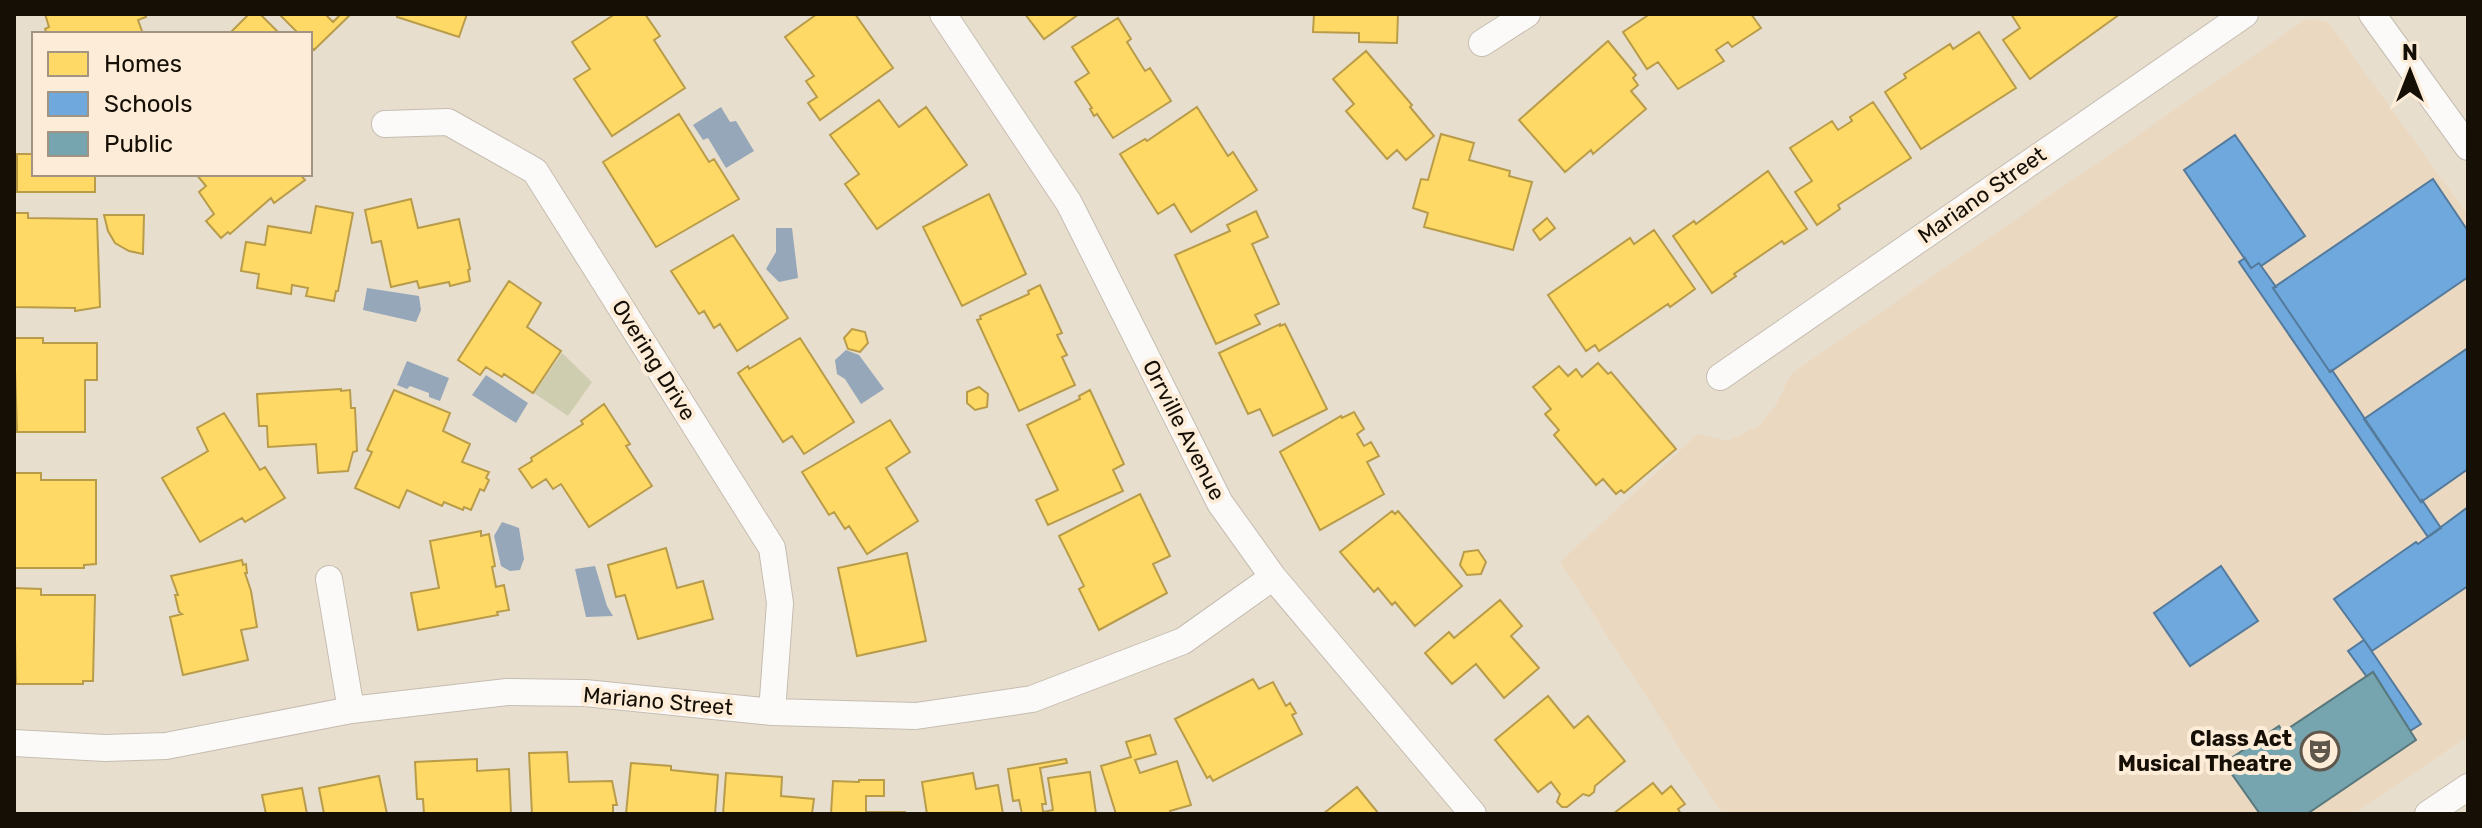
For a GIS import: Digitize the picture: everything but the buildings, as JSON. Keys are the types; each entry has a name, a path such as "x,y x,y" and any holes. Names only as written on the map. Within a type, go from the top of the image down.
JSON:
{"street":[{"name":"Orrville Avenue","path":"943,14 1069,203 1220,503 1273,577 1473,814"},
{"path":"1482,43 1527,14"},
{"name":"Mariano Street","path":"1720,377 2245,14"},
{"path":"2372,14 2468,147"},
{"name":"Overing Drive","path":"385,124 448,122 535,171 772,548 780,603 772,712"},
{"name":"Mariano Street","path":"14,743 105,748 166,746 351,710 507,692 585,693 772,712 916,716 1032,699 1183,641 1273,577"},
{"path":"329,579 351,710"},
{"path":"2428,814 2468,787"}],"shaded area":[{"path":"2305,20 2329,23 2468,215 2468,736 2354,814 1722,814 1560,562 1698,434 1728,441 1760,425 1776,405 1791,374"},
{"path":"562,353 592,382 568,416 534,393"}],"water":[{"path":"721,107 730,122 736,121 754,151 726,168 708,138 703,140 693,125"},
{"path":"776,228 792,228 798,278 779,282 766,269 776,252"},
{"path":"367,288 419,296 421,310 416,322 363,310"},
{"path":"846,350 859,355 884,389 861,404 845,379 837,374 835,360"},
{"path":"407,361 449,378 440,401 429,397 429,393 397,385"},
{"path":"486,375 528,403 516,423 472,395"},
{"path":"502,522 519,528 524,559 520,570 510,571 501,566 494,536"},
{"path":"595,566 613,616 586,617 575,569"}],"place":[{"name":"Class Act Musical Theatre","path":"2320,751"}]}
